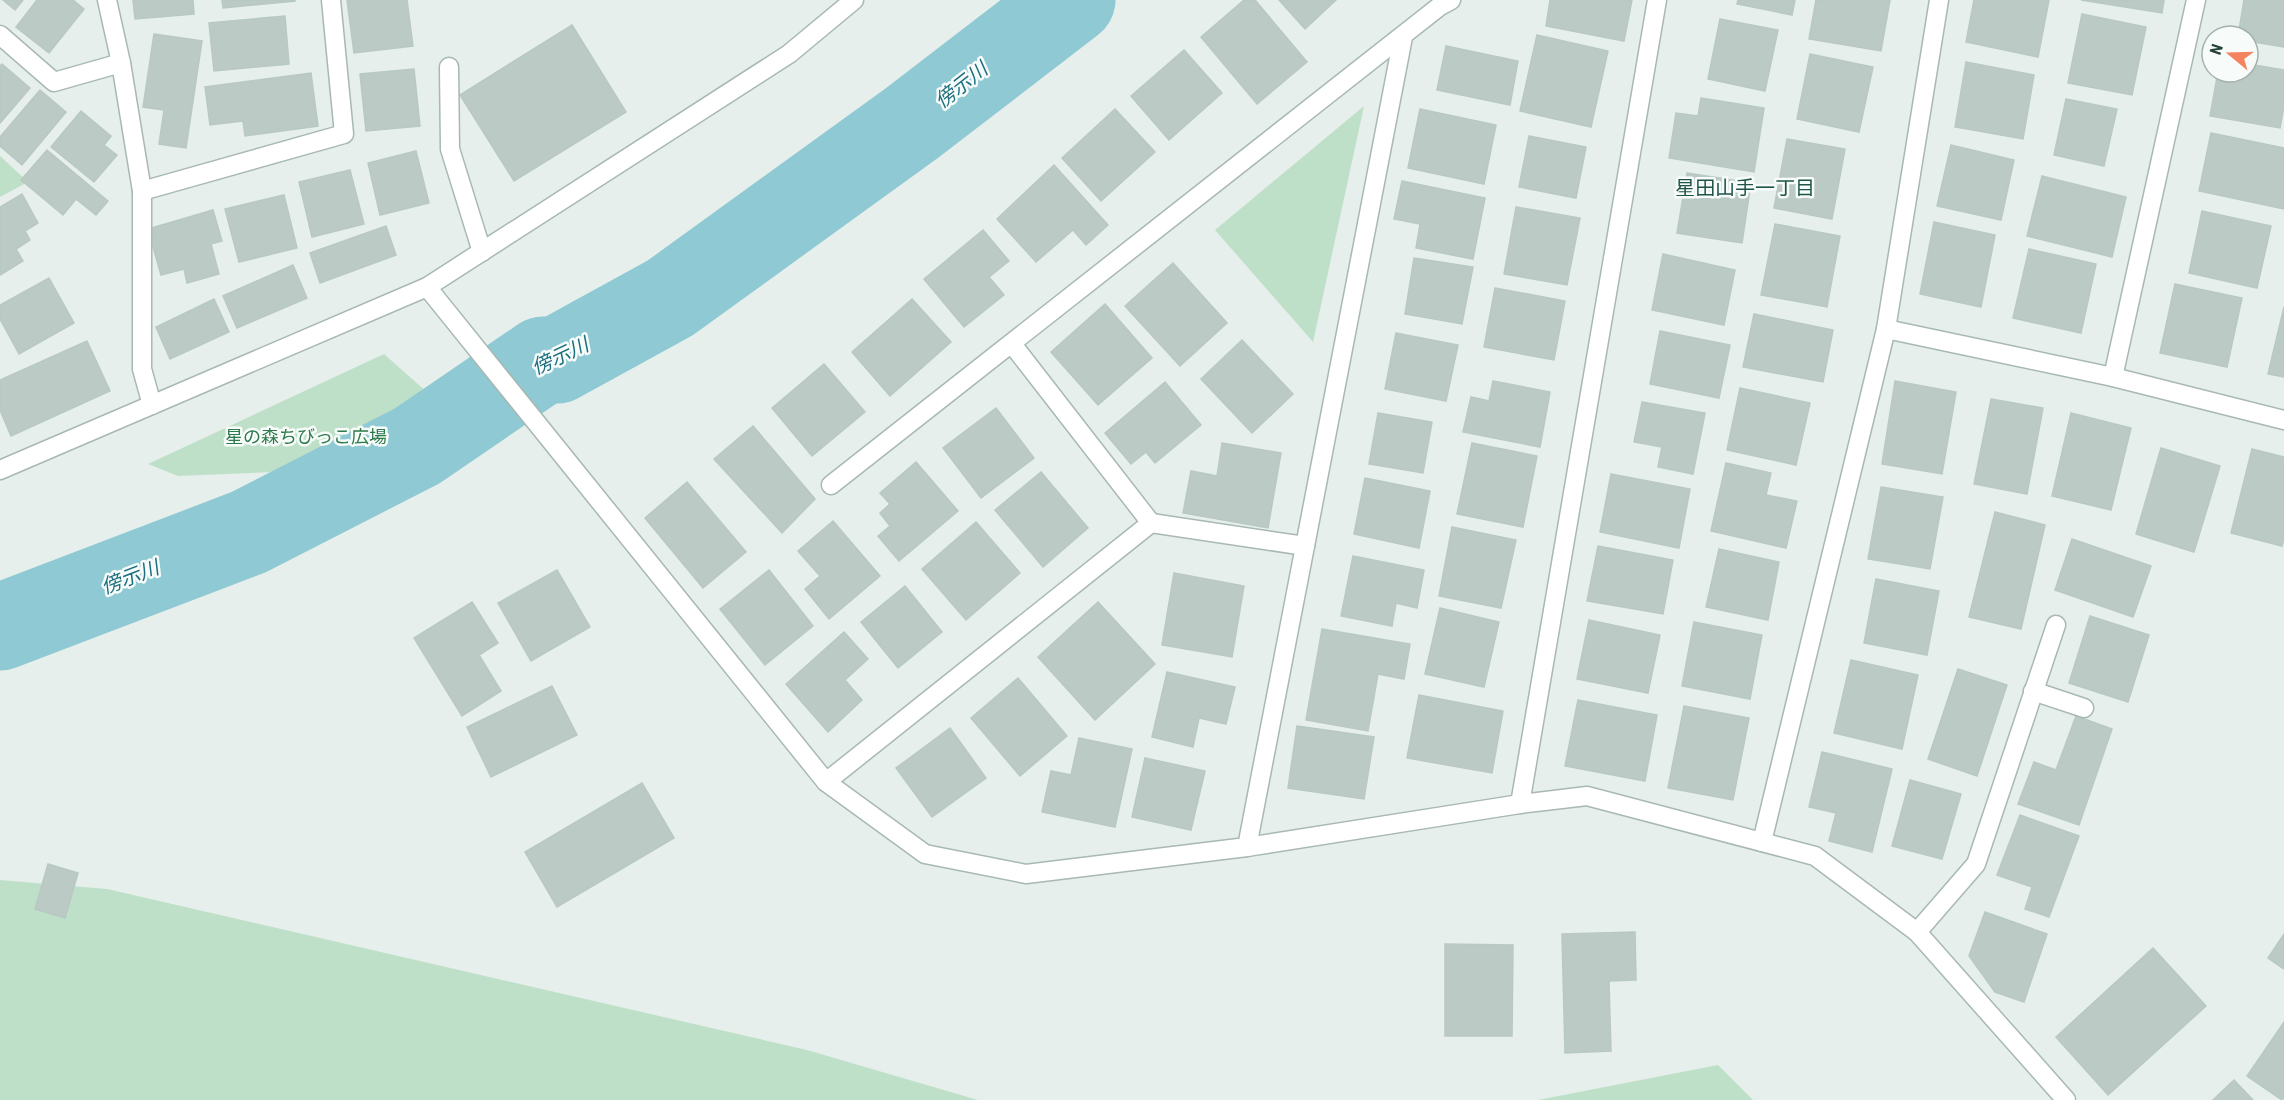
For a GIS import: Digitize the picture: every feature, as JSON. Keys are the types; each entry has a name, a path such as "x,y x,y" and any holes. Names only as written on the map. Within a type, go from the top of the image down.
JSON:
{"street":[{"path":"107,0 121,63 142,191 142,369 152,405"},
{"path":"142,191 344,134 331,0"},
{"path":"0,470 427,287 789,54 854,0"},
{"path":"1520,804 1657,0"},
{"path":"1762,842 1886,329 1939,0"},
{"path":"2113,377 2196,0"},
{"path":"831,485 1403,36 1443,2"},
{"path":"0,35 54,82 121,63"},
{"path":"1247,848 1403,36"},
{"path":"448,67 450,149 482,252"},
{"path":"427,287 826,782 925,854 1026,874 1247,848 1587,795 1815,856 1917,932 2067,1100"},
{"path":"1886,329 2113,377 2284,420"},
{"path":"1012,344 1151,523 1305,546"},
{"path":"826,782 1151,523"},
{"path":"1917,932 1976,864 2056,625"},
{"path":"2034,691 2084,708"}],"green space":[{"path":"1364,106 1313,342 1215,230"},
{"path":"0,156 28,182 0,197"},
{"name":"星の森ちびっこ広場","path":"384,354 446,409 303,486 274,472 178,476 148,464"},
{"path":"0,880 107,889 807,1050 978,1100 0,1100"},
{"path":"1718,1065 1753,1100 1538,1100"}],"building":[{"path":"3,0 23,0 15,10"},
{"path":"37,0 73,0 84,9 49,53 16,27"},
{"path":"133,0 193,0 194,14 135,19"},
{"path":"222,0 295,0 295,1 223,8"},
{"path":"347,0 407,0 413,46 354,53"},
{"path":"1244,0 1255,0 1307,62 1257,104 1201,37"},
{"path":"1279,0 1336,0 1305,29"},
{"path":"1550,0 1632,0 1624,41 1546,26"},
{"path":"1738,0 1795,0 1792,15 1737,4"},
{"path":"1816,0 1890,0 1881,51 1809,39"},
{"path":"1974,0 2049,0 2038,57 1966,42"},
{"path":"2081,0 2164,0 2162,13"},
{"path":"2244,0 2284,0 2284,47 2260,43 2260,24 2240,24"},
{"path":"2082,14 2146,27 2132,95 2068,83"},
{"path":"285,16 289,64 214,71 209,23"},
{"path":"1720,19 1778,30 1765,91 1708,79"},
{"path":"572,25 626,112 514,181 460,95"},
{"path":"154,34 202,41 186,148 159,144 164,110 143,107"},
{"path":"1537,35 1608,51 1591,127 1520,111"},
{"path":"1446,46 1518,61 1510,105 1437,90"},
{"path":"1184,50 1222,93 1169,140 1131,96"},
{"path":"1810,54 1873,67 1859,132 1797,119"},
{"path":"1966,62 2034,75 2023,139 1955,127"},
{"path":"2,64 30,88 0,123 0,66"},
{"path":"2260,66 2284,70 2284,106 2280,128 2210,116 2216,84 2260,84"},
{"path":"414,69 420,126 366,131 360,74"},
{"path":"311,73 318,126 245,136 243,121 210,125 205,87"},
{"path":"40,90 66,112 22,165 0,146 0,137"},
{"path":"1701,98 1764,108 1754,172 1669,158 1676,113 1698,116"},
{"path":"2066,99 2117,109 2104,166 2054,155"},
{"path":"1115,109 1155,152 1101,201 1062,158"},
{"path":"1420,109 1496,125 1484,184 1408,168"},
{"path":"81,111 111,136 104,145 117,155 94,182 51,147"},
{"path":"2211,133 2284,148 2284,209 2199,191"},
{"path":"1529,136 1586,147 1576,198 1519,187"},
{"path":"1787,139 1845,149 1832,219 1774,208"},
{"path":"1951,145 2014,160 2001,220 1937,206"},
{"path":"47,150 108,201 96,215 76,199 63,215 21,180"},
{"path":"416,151 429,203 380,215 368,163"},
{"path":"1054,165 1108,225 1086,245 1073,230 1036,262 997,219"},
{"path":"350,170 364,224 312,237 299,182"},
{"path":"1687,173 1751,183 1742,243 1677,233"},
{"path":"2042,176 2126,197 2112,257 2027,236"},
{"path":"1402,181 1485,198 1473,259 1416,248 1420,224 1394,219"},
{"path":"22,194 38,223 25,231 30,240 16,249 23,261 0,275 0,207"},
{"path":"284,195 297,248 239,262 225,209"},
{"path":"1516,207 1580,218 1567,285 1504,274"},
{"path":"213,210 222,241 211,244 219,274 187,283 184,269 161,275 148,229"},
{"path":"2202,211 2271,226 2257,288 2189,273"},
{"path":"1934,222 1995,235 1981,307 1920,294"},
{"path":"1775,224 1840,236 1827,307 1761,295"},
{"path":"386,226 396,255 320,283 310,253"},
{"path":"983,230 1009,261 989,277 1004,295 964,327 924,279"},
{"path":"2029,249 2096,264 2081,333 2013,318"},
{"path":"1663,254 1735,270 1724,325 1652,310"},
{"path":"1414,258 1473,267 1462,324 1405,314"},
{"path":"1173,263 1227,323 1180,366 1125,306"},
{"path":"293,265 307,298 237,328 223,296"},
{"path":"49,278 74,323 19,354 0,319 0,305"},
{"path":"2175,284 2242,298 2227,367 2160,353"},
{"path":"1495,288 1565,301 1554,360 1484,347"},
{"path":"214,299 229,332 170,359 156,327"},
{"path":"912,299 951,342 890,396 852,352"},
{"path":"1105,304 1152,358 1098,405 1051,352"},
{"path":"2284,307 2284,377 2268,374"},
{"path":"1754,314 1833,330 1823,382 1743,367"},
{"path":"1660,331 1730,345 1719,398 1650,384"},
{"path":"1396,333 1458,345 1446,401 1385,389"},
{"path":"1242,340 1293,394 1252,433 1201,379"},
{"path":"87,341 110,391 11,436 0,410 0,380"},
{"path":"824,364 865,412 812,456 772,408"},
{"path":"1493,381 1550,392 1540,447 1463,432 1471,397 1489,401"},
{"path":"1895,381 1956,392 1942,474 1882,464"},
{"path":"1165,382 1201,425 1155,463 1146,452 1131,464 1105,433"},
{"path":"1740,388 1810,403 1796,465 1727,450"},
{"path":"1991,399 2043,408 2027,494 1974,484"},
{"path":"1642,402 1705,413 1693,474 1658,467 1662,447 1634,442"},
{"path":"996,408 1034,458 981,498 943,448"},
{"path":"1378,413 1432,422 1423,473 1369,464"},
{"path":"2071,413 2131,428 2111,510 2052,496"},
{"path":"753,426 815,499 782,533 714,459"},
{"path":"1222,443 1281,453 1268,528 1183,513 1191,471 1217,476"},
{"path":"1472,443 1537,456 1523,527 1457,514"},
{"path":"2161,448 2220,466 2194,552 2136,534"},
{"path":"2252,449 2284,457 2284,539 2282,546 2231,533"},
{"path":"916,462 958,511 899,561 878,536 890,526 880,513 890,504 880,493"},
{"path":"1726,463 1771,473 1766,495 1797,501 1786,548 1711,531"},
{"path":"1041,472 1088,528 1043,567 995,510"},
{"path":"1611,474 1690,489 1679,548 1600,532"},
{"path":"1365,478 1430,491 1419,548 1354,534"},
{"path":"687,482 746,552 703,588 645,518"},
{"path":"1881,487 1943,497 1930,569 1868,559"},
{"path":"1995,512 2045,525 2021,629 1969,617"},
{"path":"833,521 880,576 829,619 805,589 820,576 798,551"},
{"path":"976,522 1020,573 966,620 922,569"},
{"path":"1452,527 1516,540 1501,608 1439,596"},
{"path":"2072,539 2151,566 2133,617 2055,590"},
{"path":"1598,546 1673,560 1663,614 1587,601"},
{"path":"1719,549 1779,562 1768,620 1706,607"},
{"path":"1353,556 1424,570 1417,608 1396,603 1392,626 1341,616"},
{"path":"557,570 590,627 531,661 498,603"},
{"path":"769,570 813,626 765,665 720,609"},
{"path":"1174,573 1244,586 1232,657 1162,645"},
{"path":"1876,579 1939,591 1927,655 1864,643"},
{"path":"905,586 942,632 898,668 861,622"},
{"path":"472,602 498,643 479,655 501,691 462,716 414,638"},
{"path":"1098,602 1155,664 1095,720 1038,657"},
{"path":"1440,608 1499,622 1484,687 1425,674"},
{"path":"2090,616 2149,635 2128,702 2069,683"},
{"path":"1589,620 1660,635 1648,693 1577,679"},
{"path":"1694,622 1762,635 1750,699 1682,686"},
{"path":"1322,629 1410,644 1404,679 1378,674 1368,731 1306,720"},
{"path":"844,632 868,659 845,680 862,700 828,732 786,684"},
{"path":"1851,660 1918,675 1902,749 1834,733"},
{"path":"1958,669 2007,685 1977,776 1928,759"},
{"path":"1167,672 1235,687 1226,724 1199,718 1193,747 1152,737"},
{"path":"1018,678 1067,736 1020,776 971,718"},
{"path":"552,686 577,735 491,777 467,727"},
{"path":"1419,695 1503,711 1492,773 1407,758"},
{"path":"1578,700 1657,715 1645,781 1565,766"},
{"path":"1684,706 1749,718 1733,800 1668,788"},
{"path":"2076,716 2112,729 2079,825 2018,804 2034,762 2056,770"},
{"path":"1297,726 1374,737 1364,799 1288,788"},
{"path":"950,728 986,778 932,817 896,768"},
{"path":"1079,738 1132,749 1115,827 1042,812 1051,771 1071,775"},
{"path":"1822,752 1892,769 1872,852 1829,841 1836,813 1809,807"},
{"path":"1145,758 1205,771 1191,830 1132,817"},
{"path":"1910,780 1961,794 1942,859 1892,846"},
{"path":"642,783 674,838 557,907 525,852"},
{"path":"2020,815 2079,836 2049,917 2025,909 2032,887 1997,875"},
{"path":"48,864 78,873 65,918 35,909"},
{"path":"1985,912 2047,934 2024,1002 1995,992 1969,956"},
{"path":"1635,932 1636,980 1609,981 1611,1051 1565,1053 1562,934"},
{"path":"2284,934 2284,969 2268,958"},
{"path":"1445,944 1513,945 1512,1036 1445,1036"},
{"path":"2153,948 2206,1006 2108,1095 2056,1037"},
{"path":"2284,1022 2284,1097 2282,1100 2247,1076"},
{"path":"2234,1080 2253,1100 2213,1100"}],"waterway":[{"name":"傍示川","path":"0,627 249,532 417,446 543,360 557,360 670,298 912,123 1072,0"}],"district":[{"name":"星田山手一丁目","path":"1745,188"}]}
